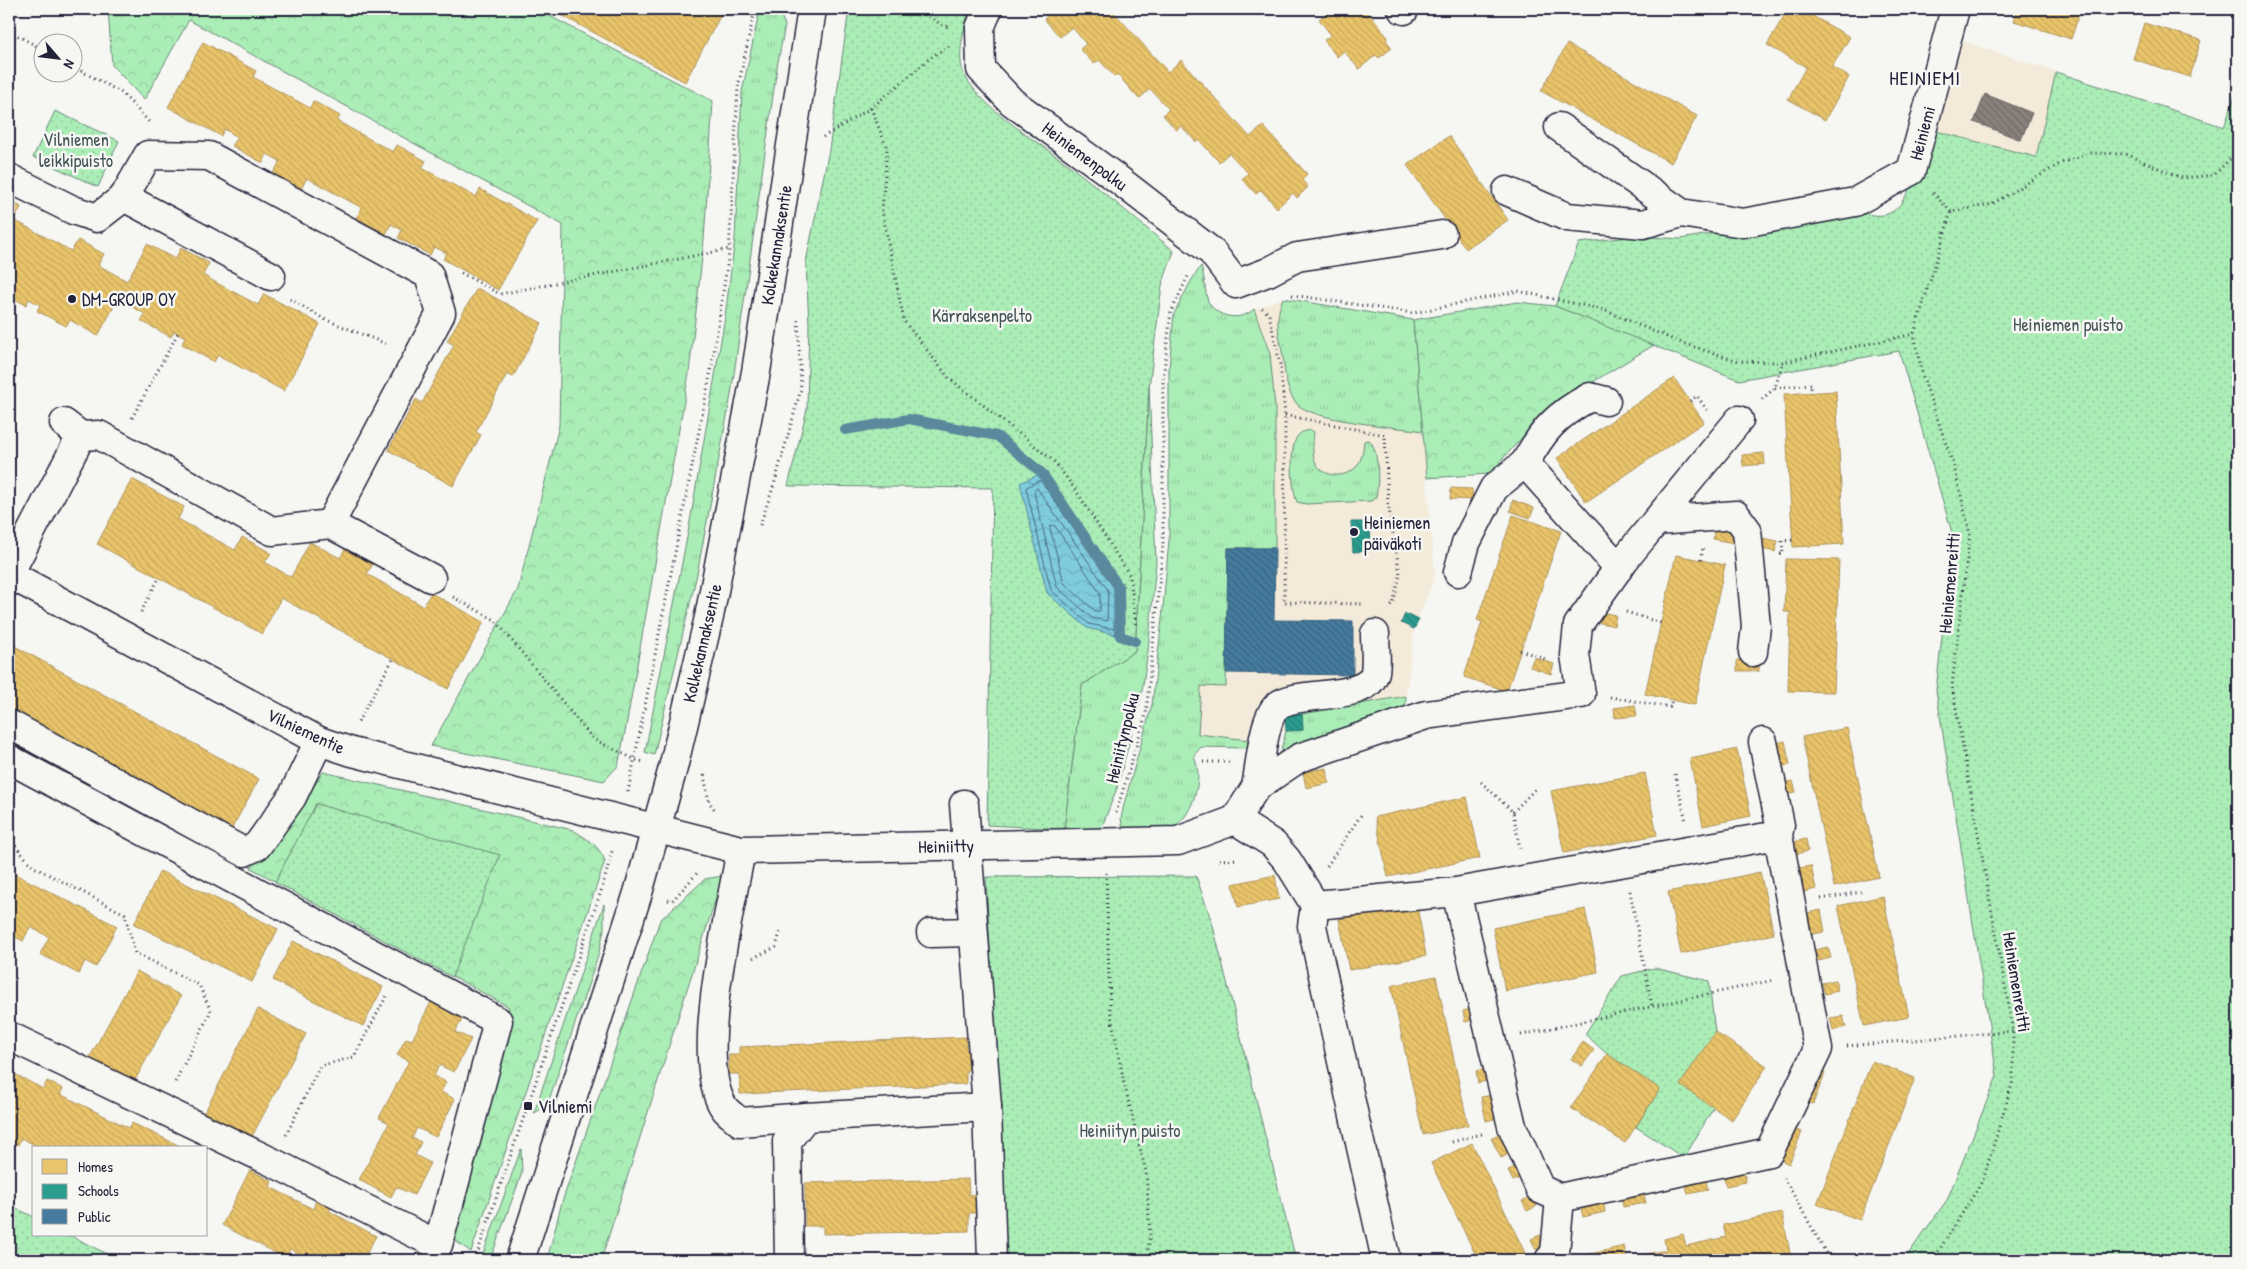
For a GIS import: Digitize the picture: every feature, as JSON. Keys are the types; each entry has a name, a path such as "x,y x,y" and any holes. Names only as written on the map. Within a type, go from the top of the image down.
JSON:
{"street":[{"name":"Kolkekannaksentie","path":"520,1260 635,902 674,768 709,617 756,372 812,9"},
{"name":"Heiniemi","path":"1680,213 1743,223 1855,202 1911,171 1955,9"},
{"name":"Heiniemenpolku","path":"984,18 981,69 996,87 1012,102 1205,246 1212,252 1236,284"},
{"path":"1559,127 1680,213"},
{"path":"9,178 73,210 97,218 124,197 148,155 209,156 429,275 441,313 330,524"},
{"path":"1507,191 1567,217 1643,224 1680,213"},
{"path":"124,197 267,274"},
{"path":"1236,284 1268,272 1297,257 1442,235"},
{"path":"1458,572 1466,544 1494,488 1525,463 1541,434 1566,409 1590,397 1606,401"},
{"path":"1386,1260 1312,926 1311,898 1287,860 1272,844 1234,820 1256,787 1299,758 1426,715 1581,694 1574,655 1578,625 1619,568 1739,420"},
{"path":"9,574 40,494 73,430 99,435 272,530 330,524 431,578"},
{"path":"1525,463 1619,568"},
{"path":"1656,522 1736,515 1748,530 1756,626 1753,652"},
{"name":"Vilniementie","path":"9,574 319,741 352,752 657,828"},
{"path":"1256,787 1269,718 1278,706 1300,698 1336,694 1366,686 1375,674 1375,634"},
{"path":"9,724 244,852 257,846 292,797 319,741"},
{"path":"1456,892 1516,1135 1540,1189 1560,1198 1769,1152 1818,1049 1778,835 1780,826 1763,742"},
{"path":"9,759 498,1021 438,1245 272,1162 9,1036"},
{"path":"964,804 987,1106 992,1260"},
{"name":"Heiniitty","path":"657,828 741,850 1178,841 1234,820"},
{"path":"1311,898 1456,892 1778,835"},
{"path":"741,850 713,1007 713,1080 723,1107 740,1122 987,1106"},
{"path":"931,933 973,932"},
{"path":"789,1260 787,1142 806,1118"},
{"path":"1549,1260 1555,1253 1560,1198"}],"path":[{"path":"476,1260 603,885 636,760 712,366 729,249 738,87 755,9"},
{"path":"819,140 871,108 934,54 984,18"},
{"path":"9,31 32,44"},
{"path":"82,71 122,93 178,156"},
{"path":"871,108 887,148 882,211 904,321 949,378 1055,462 1080,495 1130,576 1136,626"},
{"name":"Heiniemenreitti","path":"1933,1260 1983,1180 2013,1081 2013,1031 1952,686 1970,534 1955,470 1923,377 1914,334 1951,212 1992,204 2061,163 2090,153 2125,154 2182,178 2214,175 2238,151"},
{"name":"Heiniitynpolku","path":"1147,1260 1150,1233 1146,1172 1124,1083 1110,1010 1106,863 1108,842 1146,714 1155,641 1163,546 1163,379 1171,312 1185,281 1205,246"},
{"path":"429,275 442,264 500,294 729,249"},
{"path":"267,274 268,286 324,319 417,358"},
{"path":"1236,284 1268,314 1280,364 1285,415 1284,602 1373,604"},
{"path":"1284,294 1413,313 1518,292 1604,310 1679,342 1738,361 1783,362 1914,334"},
{"path":"118,445 178,333"},
{"path":"1739,420 1775,388 1783,362"},
{"path":"1775,388 1811,384 1811,392"},
{"path":"1285,415 1385,436 1388,503 1400,574 1393,605 1383,605"},
{"path":"139,616 159,578"},
{"path":"431,578 434,587 495,620 593,739 636,760"},
{"path":"357,726 393,659"},
{"path":"1581,694 1670,707 1672,699"},
{"path":"1676,774 1692,850"},
{"path":"1481,782 1514,812 1526,880"},
{"path":"621,790 629,789"},
{"path":"1514,812 1535,789"},
{"path":"1311,898 1363,812"},
{"path":"9,838 32,866 125,914 135,953 199,985 211,1011 161,1109"},
{"path":"1624,862 1652,1006"},
{"path":"1791,904 1861,892"},
{"path":"272,1162 320,1066 354,1057 400,969"},
{"path":"1492,1041 1804,973"},
{"path":"1818,1049 2013,1031"},
{"path":"1769,1152 1830,1260"}],"shaded area":[{"path":"1959,40 2056,72 2036,157 1936,131"},
{"name":"Heiniemen päiväkoti","path":"1283,298 1413,320 1435,576 1414,629 1406,696 1303,714 1303,730 1286,731 1249,740 1198,735 1201,686 1226,687 1228,548 1275,548 1275,407 1270,354 1254,309"}],"green space":[{"path":"108,9 536,9 713,101 704,240 689,373 618,766 604,781 431,746 518,589 559,426 563,225 189,20 144,100 112,65"},
{"path":"760,9 778,9 785,25 777,67 731,395 697,574 654,755 645,752 690,522 725,317 735,239 742,92"},
{"name":"Kärraksenpelto","path":"849,9 969,9 962,42 961,60 965,76 974,89 999,114 1087,179 1174,251 1162,285 1149,387 1135,651 1082,685 1064,829 987,825 993,488 788,486 807,409 809,325 806,262 829,150"},
{"name":"Heiniemen puisto","path":"2056,72 2224,127 2238,88 2238,1260 1904,1260 1947,1200 1997,1076 1936,690 1953,536 1899,351 1739,380 1555,306 1579,243 1637,236 1680,239 1854,210 1877,215 1893,211 1899,206 1910,188 1936,131 2036,157"},
{"name":"Vilniemen leikkipuisto","path":"55,111 119,141 98,187 33,157"},
{"path":"1201,266 1207,298 1212,307 1223,314 1236,317 1249,313 1254,309 1270,354 1275,407 1275,548 1228,548 1226,687 1201,686 1198,734 1249,740 1249,744 1245,748 1201,747 1194,755 1198,782 1194,799 1186,815 1174,826 1162,830 1123,829 1121,819 1124,804 1152,705 1162,619 1169,540 1169,369 1174,314"},
{"path":"1283,298 1413,320 1423,431 1337,419 1319,415 1297,404 1290,394 1279,334 1278,320"},
{"path":"1517,302 1555,306 1654,345 1548,409 1489,474 1427,478 1413,320"},
{"path":"1149,387 1156,562 1148,651 1141,698 1117,788 1103,824 1096,833 1064,829 1082,685 1135,651"},
{"path":"1311,430 1314,432 1314,459 1319,468 1333,475 1349,473 1353,470 1362,457 1364,441 1369,440 1375,451 1376,459 1378,484 1376,497 1371,501 1306,504 1297,502 1292,459 1294,442 1298,435"},
{"path":"1406,696 1405,715 1288,752 1281,749 1286,731 1303,730 1302,714"},
{"path":"323,772 573,830 596,847 605,861 471,1252 447,1235 509,1007 251,868 309,794"},
{"path":"316,804 500,855 452,977 275,882"},
{"path":"723,876 601,1260 547,1260 562,1202 660,920 705,879"},
{"name":"Heiniityn puisto","path":"1196,876 1212,922 1296,1260 1007,1260 986,877"},
{"path":"604,904 604,930 598,956 547,1106 534,1113"},
{"path":"1655,968 1709,981 1715,1032 1680,1085 1714,1107 1684,1158 1636,1127 1660,1089 1607,1054 1585,1034 1622,976"},
{"path":"521,1149 522,1173 490,1260 481,1260"},
{"path":"9,1205 32,1216 32,1236 71,1236 119,1260 9,1260"}],"water":[{"path":"1042,473 1119,587 1120,636 1087,628 1047,593 1020,483"}],"building: Homes":[{"path":"550,9 724,9 685,82"},
{"path":"1055,9 1083,9 1085,11 1087,9 1111,9 1168,72 1181,60 1250,137 1263,126 1307,174 1302,180 1308,187 1297,198 1293,193 1277,208 1261,190 1256,194 1242,179 1248,173 1229,153 1219,162 1199,140 1196,142 1181,126 1176,130 1163,115 1169,109 1150,89 1139,99 1117,74 1115,77 1099,60 1094,64 1080,49 1086,44 1072,27 1060,37 1044,19"},
{"path":"1332,9 1365,9 1388,37 1386,40 1392,48 1379,58 1376,55 1359,69 1344,51 1337,57 1324,40 1331,35 1319,19"},
{"path":"1788,9 1800,9 1850,37 1832,67 1849,77 1825,120 1788,99 1806,67 1767,45"},
{"path":"2018,9 2081,9 2071,39 2014,21"},
{"path":"2144,23 2201,40 2190,77 2133,59"},
{"path":"203,42 256,71 253,77 310,108 313,101 340,116 337,121 393,152 397,145 426,161 422,168 476,197 480,189 537,221 498,290 443,259 447,253 434,247 430,255 398,238 402,230 391,224 386,234 356,218 362,208 307,178 301,189 273,174 280,161 267,154 263,163 232,146 238,137 224,129 221,136 168,107"},
{"path":"1567,44 1697,116 1671,163 1541,91"},
{"path":"1449,136 1508,220 1466,249 1407,165"},
{"path":"9,200 21,207 14,220 71,251 78,240 104,254 98,265 127,281 147,244 175,259 181,248 209,263 203,275 213,281 258,305 264,294 320,324 284,391 218,355 214,362 182,344 185,337 174,331 171,337 141,321 145,314 118,299 98,336 70,320 66,326 37,311 40,305 29,299 26,305 9,296"},
{"path":"477,288 542,323 513,377 507,374 476,432 481,435 453,486 388,450 416,399 422,403 454,345 447,341"},
{"path":"1674,378 1704,422 1586,502 1557,458"},
{"path":"1836,391 1844,544 1793,547 1784,394"},
{"path":"1764,453 1765,464 1743,466 1742,455"},
{"path":"132,479 184,507 178,519 235,550 242,537 271,553 265,562 291,577 310,542 340,558 346,547 374,562 367,574 423,606 431,593 484,622 448,689 281,598 262,634 97,544"},
{"path":"1451,488 1472,489 1473,500 1450,499"},
{"path":"1513,500 1534,508 1530,518 1510,511"},
{"path":"1513,515 1561,531 1507,691 1464,677 1482,622 1477,620"},
{"path":"1715,528 1737,532 1734,543 1713,539"},
{"path":"1756,537 1778,541 1775,552 1754,547"},
{"path":"1676,555 1725,565 1695,705 1645,694"},
{"path":"1786,559 1839,560 1834,692 1788,691 1790,612 1784,612"},
{"path":"1594,611 1616,615 1614,626 1592,621"},
{"path":"9,643 259,779 231,830 9,709"},
{"path":"1534,657 1554,664 1551,674 1530,667"},
{"path":"1737,660 1759,660 1759,671 1737,671"},
{"path":"1635,705 1637,716 1615,718 1614,708"},
{"path":"1847,728 1879,877 1834,887 1802,737"},
{"path":"1785,741 1790,765 1778,767 1773,744"},
{"path":"1737,749 1751,816 1703,826 1690,759"},
{"path":"1327,768 1329,783 1306,788 1303,772"},
{"path":"1645,773 1657,835 1564,853 1551,791"},
{"path":"1793,781 1796,792 1784,794 1781,783"},
{"path":"1467,797 1480,858 1388,877 1375,817"},
{"path":"1806,839 1808,851 1796,854 1793,842"},
{"path":"1811,866 1816,889 1804,892 1799,868"},
{"path":"9,871 117,926 96,967 85,961 79,974 40,954 49,937 30,927 23,941 9,934"},
{"path":"160,871 278,929 252,982 134,924"},
{"path":"1760,872 1774,934 1681,954 1668,892"},
{"path":"1275,875 1279,899 1238,907 1233,884"},
{"path":"1883,896 1909,1017 1864,1026 1838,906"},
{"path":"1417,905 1426,956 1349,970 1339,919"},
{"path":"1585,909 1598,972 1505,991 1493,928"},
{"path":"1821,910 1825,932 1812,934 1807,913"},
{"path":"293,941 383,987 363,1026 273,980"},
{"path":"1828,947 1831,958 1818,961 1815,950"},
{"path":"137,971 181,996 129,1091 85,1066"},
{"path":"1436,976 1468,1125 1423,1135 1391,986"},
{"path":"1835,980 1838,991 1825,994 1822,983"},
{"path":"432,1000 464,1016 455,1032 471,1039 454,1072 439,1065 434,1076 446,1082 441,1092 455,1099 436,1137 417,1128 412,1138 421,1142 415,1155 430,1163 414,1195 396,1187 391,1197 359,1180 389,1123 379,1118 409,1061 397,1055 406,1038 412,1040"},
{"path":"1475,1008 1477,1019 1465,1022 1463,1011"},
{"path":"258,1009 306,1034 249,1142 202,1117"},
{"path":"1843,1016 1846,1027 1833,1030 1830,1018"},
{"path":"1715,1032 1767,1066 1732,1120 1680,1085"},
{"path":"966,1037 966,1050 976,1050 977,1070 966,1070 966,1084 740,1094 739,1074 729,1074 729,1055 739,1055 739,1047"},
{"path":"1583,1042 1594,1050 1582,1066 1571,1059"},
{"path":"1607,1054 1660,1089 1625,1143 1571,1108"},
{"path":"1872,1061 1915,1078 1860,1220 1817,1204"},
{"path":"1488,1068 1490,1080 1478,1083 1476,1071"},
{"path":"1814,1068 1825,1073 1813,1104 1801,1100"},
{"path":"9,1071 43,1089 47,1081 63,1089 60,1094 129,1128 132,1123 180,1146 37,1146 21,1138 18,1145 9,1140"},
{"path":"1493,1095 1498,1118 1486,1121 1481,1097"},
{"path":"1791,1128 1802,1132 1789,1164 1779,1159"},
{"path":"1501,1133 1511,1153 1501,1158 1491,1138"},
{"path":"1472,1143 1526,1255 1516,1260 1478,1260 1431,1163"},
{"path":"1517,1166 1522,1177 1513,1181 1508,1171"},
{"path":"1743,1169 1746,1182 1726,1186 1723,1173"},
{"path":"250,1170 272,1181 270,1187 313,1209 316,1200 331,1208 329,1211 376,1236 363,1260 311,1260 290,1249 285,1258 222,1225"},
{"path":"1705,1177 1708,1190 1688,1194 1685,1182"},
{"path":"968,1179 969,1195 979,1194 980,1213 969,1213 969,1231 823,1234 823,1226 805,1226 805,1183"},
{"path":"1643,1191 1646,1203 1623,1207 1621,1195"},
{"path":"1532,1196 1537,1206 1527,1211 1522,1201"},
{"path":"1603,1199 1605,1212 1583,1217 1580,1203"},
{"path":"1782,1213 1791,1258 1779,1260 1566,1260 1624,1246 1627,1258 1666,1250 1664,1239 1683,1234 1686,1246 1726,1237 1723,1225"},
{"path":"1540,1235 1545,1245 1536,1250 1531,1239"}],"building: Schools":[{"path":"1351,522 1370,522 1371,551 1353,552"},
{"path":"1405,614 1419,620 1414,629 1401,623"},
{"path":"1285,714 1302,714 1303,730 1286,731"}],"building: Public":[{"path":"1228,548 1275,548 1274,620 1353,621 1353,675 1226,673"}],"building: Industry":[{"path":"1985,94 2032,113 2021,140 1974,122"}],"waterway":[{"path":"845,430 909,419 997,436 1042,473 1119,587 1120,636 1135,641"}],"place":[{"name":"DM-GROUP OY","path":"72,299"},
{"name":"Heiniemen päiväkoti","path":"1354,532"},
{"name":"Vilniemi","path":"528,1106"}],"district":[{"name":"HEINIEMI","path":"1925,77"}]}
